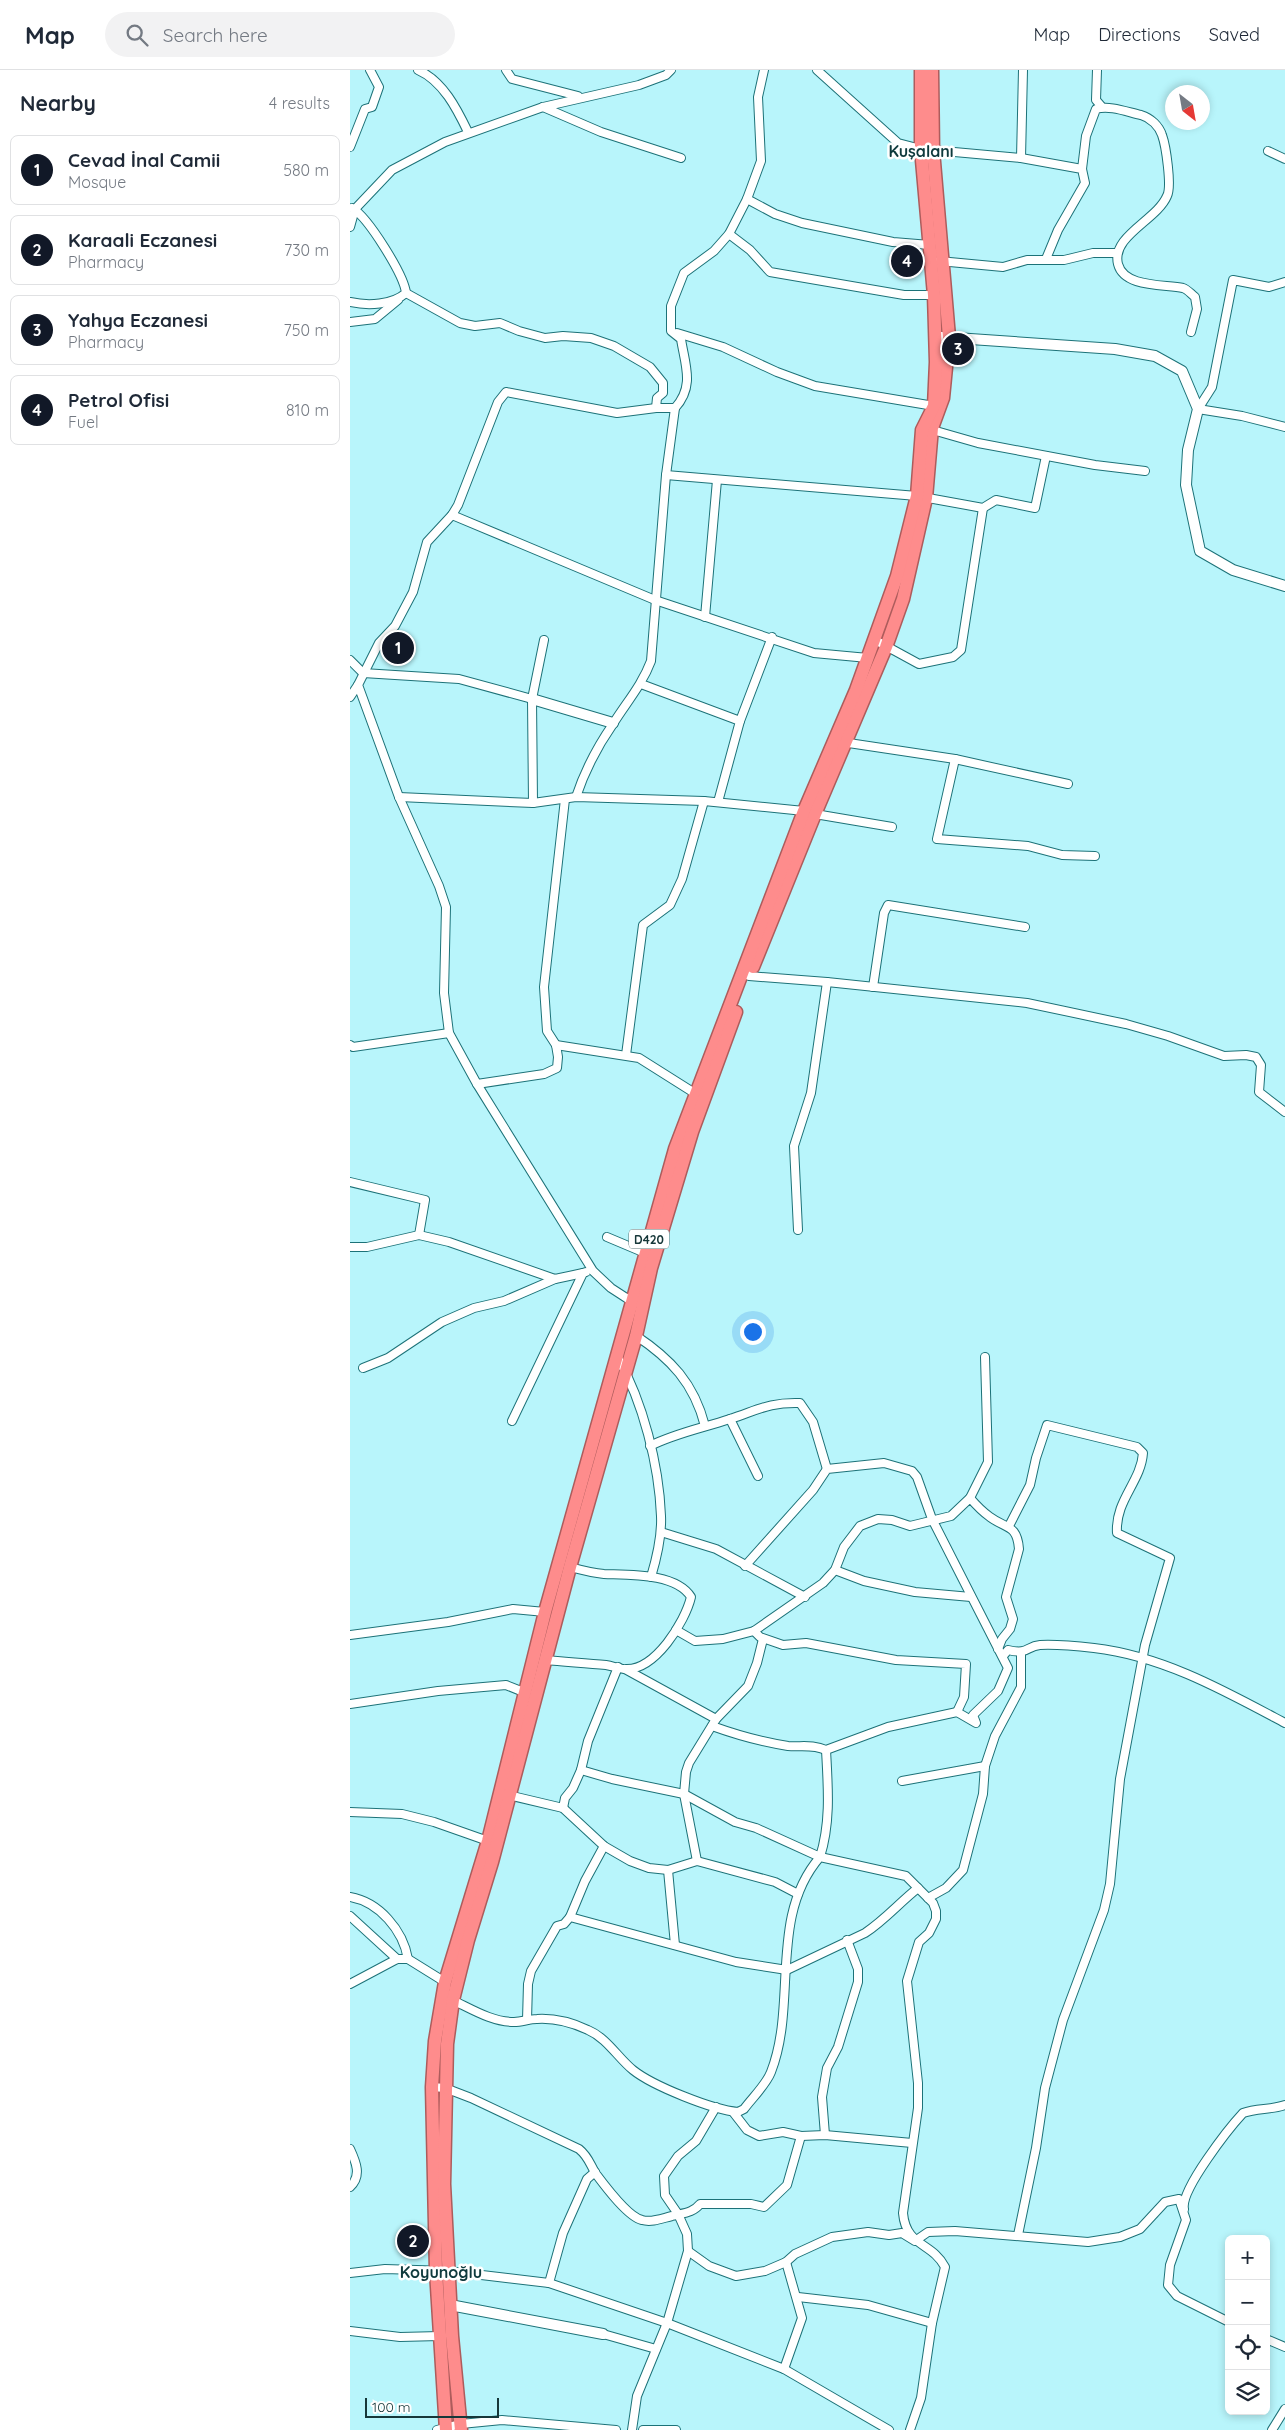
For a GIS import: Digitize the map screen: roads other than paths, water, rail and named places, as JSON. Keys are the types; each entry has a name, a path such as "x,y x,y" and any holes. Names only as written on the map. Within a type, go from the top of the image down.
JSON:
{"highway":[{"name":"D420","path":"921,70 936,261 949,337 943,398 927,429"},
{"name":"D420","path":"448,1998 445,1982 488,1841 506,1794 526,1693 545,1612 618,1358 631,1333 631,1301 675,1149 747,972 809,812 840,741 886,647 903,599 921,497 927,429 934,406 934,294 936,261 930,246 927,149 932,70"},
{"name":"D420","path":"840,741 897,576 921,497"},
{"name":"D420","path":"444,2430 440,2336 442,2271 436,2041 448,1998 468,1940 506,1794 545,1660 624,1369 631,1333 692,1132 747,972"},
{"name":"D420","path":"442,2271 450,2305 461,2427"}],"street":[{"path":"350,147 364,109 372,107 379,88 370,70"},
{"path":"418,70 429,75 442,89 457,109 468,132"},
{"path":"506,70 512,79 580,97"},
{"path":"350,227 352,208 392,170 468,132 543,107 639,85 666,75 671,70"},
{"path":"576,797 585,769 613,723 641,684 651,661 666,475 675,408 684,398 688,383 681,339 672,331 671,306 684,273 714,251 728,234 747,199 761,162 758,97 764,70"},
{"path":"817,70 898,143 927,149 1021,158 1082,169"},
{"path":"1021,158 1023,70"},
{"path":"1097,70 1096,100 1102,107"},
{"path":"543,107 601,132 681,158"},
{"path":"1046,260 1058,230 1085,183 1082,169 1086,136 1096,109 1102,107 1145,116 1156,123 1162,135 1169,182 1168,195 1152,217 1128,235 1117,253 1118,266 1129,277 1140,283 1185,288 1195,297 1197,309 1191,332"},
{"path":"1268,151 1285,159"},
{"path":"747,199 775,214 802,223 893,242 930,246"},
{"path":"352,208 401,272 406,293 460,323 476,326 500,323 518,331 545,338 563,336 591,338 614,346 650,367 663,383 663,393 657,398 656,408"},
{"path":"728,234 750,250 770,272 904,295 934,294"},
{"path":"936,261 1004,267 1027,260 1082,257 1101,252 1117,253"},
{"path":"1285,282 1269,287 1233,280 1212,387 1198,409 1188,450 1186,485 1200,551 1233,570 1285,586"},
{"path":"350,322 375,319 406,293"},
{"path":"350,302 359,304 398,300"},
{"path":"672,331 723,347 777,372 815,386 934,406"},
{"path":"935,336 1115,349 1155,356 1182,371 1198,409"},
{"path":"350,697 379,643 395,626 413,592 427,542 452,515 498,402 506,392 617,413 656,408 675,408"},
{"path":"1198,409 1242,416 1285,427"},
{"path":"927,429 978,443 1145,472"},
{"path":"666,475 921,497 983,508 996,500 1035,508 1046,456"},
{"path":"705,616 717,480"},
{"path":"875,640 919,664 953,657 961,650 983,508"},
{"path":"452,515 655,600 772,637 814,653 868,658"},
{"path":"718,802 740,721 772,637"},
{"path":"533,803 532,699 544,640"},
{"path":"350,660 363,673 459,679 613,723"},
{"path":"641,684 740,721"},
{"path":"358,685 399,797 439,886 446,907 444,993 448,1033 477,1084 593,1271 611,1288 631,1301"},
{"path":"840,741 955,759 1068,784"},
{"path":"955,759 937,839 1028,846 1062,855 1095,856"},
{"path":"399,797 533,803 576,797 704,801 809,812 892,826"},
{"path":"477,1084 544,1074 557,1068 556,1044 547,1031 544,987 565,799"},
{"path":"626,1054 643,924 670,905 682,880 704,801"},
{"path":"873,987 884,913 888,905 1026,927"},
{"path":"747,972 1027,1003 1126,1024 1168,1036 1224,1056 1246,1055 1256,1057 1260,1065 1259,1092 1285,1112"},
{"path":"798,1230 794,1146 811,1093 826,982"},
{"path":"350,1045 353,1048 448,1033"},
{"path":"556,1044 626,1054 639,1058 696,1094"},
{"path":"350,1182 425,1200 419,1235"},
{"path":"350,1247 368,1248 419,1235 449,1242 555,1278"},
{"path":"607,1237 645,1253"},
{"path":"363,1368 388,1358 442,1322 474,1308 504,1301 555,1278 593,1271"},
{"path":"512,1421 584,1273"},
{"path":"631,1333 660,1354 692,1389 700,1404 705,1426"},
{"path":"676,1630 695,1641 723,1639 754,1631 805,1597 835,1570 853,1534 869,1522 892,1520 910,1526 950,1516 970,1498 988,1462 985,1357"},
{"path":"618,1358 636,1392 658,1486 661,1532 657,1557 651,1576"},
{"path":"650,1446 668,1437 730,1419 770,1404 800,1403 813,1422 827,1469"},
{"path":"730,1419 758,1476"},
{"path":"1009,1526 1030,1485 1036,1458 1047,1425 1137,1448 1143,1453 1142,1463 1122,1500 1116,1521 1117,1533 1170,1558 1143,1657 1120,1779 1108,1893 1095,1940 1063,2020 1045,2088 1036,2148 1018,2235"},
{"path":"622,1668 714,1723 751,1740 769,1741 787,1746 819,1747 826,1750 888,1727 957,1712 976,1723 973,1715 998,1691 1008,1668 932,1519 917,1478 912,1471 884,1463 827,1469"},
{"path":"745,1566 813,1490 827,1469"},
{"path":"970,1498 991,1518 1009,1526 1016,1533 1019,1549 1007,1589 1008,1607 1013,1619 1010,1629 1002,1639 998,1649"},
{"path":"661,1532 716,1549 805,1597"},
{"path":"545,1660 622,1668 640,1666 652,1658 676,1630 689,1607 691,1598 682,1588 651,1576 604,1574 570,1567"},
{"path":"835,1570 864,1581 915,1592 971,1597"},
{"path":"350,1635 448,1622 513,1609 545,1612"},
{"path":"754,1631 763,1638 783,1645 806,1642 896,1660 966,1664 964,1697 957,1712"},
{"path":"697,1861 684,1794 689,1763 714,1723 748,1686 757,1663 763,1638"},
{"path":"1003,1656 1008,1650 1021,1652 1037,1645 1059,1645 1110,1650 1143,1657 1226,1691 1285,1724"},
{"path":"928,1898 946,1888 963,1870 983,1794 985,1766 995,1736 1021,1687 1021,1652"},
{"path":"563,1808 565,1798 574,1788 581,1770 588,1741 622,1668"},
{"path":"350,1704 438,1691 506,1685 526,1693"},
{"path":"448,1998 480,2014 500,2019 514,2022 555,2019 588,2030 600,2036 632,2070 649,2082 733,2112 744,2109 770,2075 779,2046 787,1970 790,1917 808,1871 820,1857 826,1837 828,1810 826,1750"},
{"path":"902,1781 985,1766"},
{"path":"581,1770 612,1779 684,1794 735,1822 756,1828 820,1857 906,1876 933,1903 936,1919 929,1933 919,1942 907,1981 918,2083 918,2108 903,2213 904,2224 915,2241"},
{"path":"506,1794 563,1808 604,1846 630,1861 649,1868 668,1870 697,1861 768,1880 798,1894"},
{"path":"350,1812 402,1814 434,1822 488,1841"},
{"path":"527,2020 528,1984 531,1971 557,1926 564,1924 570,1917 584,1881 604,1846"},
{"path":"668,1870 674,1945"},
{"path":"570,1917 599,1927 630,1932 736,1962 787,1970 877,1925 898,1904 918,1888"},
{"path":"350,1897 360,1898 370,1903 391,1922 401,1935 408,1960"},
{"path":"350,1916 397,1959"},
{"path":"825,2135 822,2097 827,2068 838,2047 858,1982 858,1969 847,1940"},
{"path":"350,1984 397,1959 408,1960 445,1982"},
{"path":"438,2087 579,2149 587,2155 595,2172 630,2213 641,2220 654,2221 695,2211 700,2204 751,2204 764,2207 787,2185 801,2136"},
{"path":"1225,2320 1177,2296 1168,2285 1170,2266 1186,2215 1184,2205 1198,2174 1235,2121 1243,2113 1255,2109 1267,2111 1285,2105"},
{"path":"632,2430 637,2396 667,2323 688,2251 687,2234 678,2214 665,2195 664,2176 678,2156 696,2141 716,2107"},
{"path":"733,2112 747,2130 760,2136 783,2132 801,2136 825,2135 912,2143"},
{"path":"350,2149 357,2173 354,2183 350,2187"},
{"path":"549,2283 563,2233 587,2179 595,2172"},
{"path":"915,2241 928,2232 955,2231 1088,2242 1120,2237 1140,2229 1165,2202 1179,2199 1186,2215"},
{"path":"688,2251 709,2266 736,2276 765,2271 786,2262 795,2254 832,2237 868,2232 902,2233 930,2249 941,2259 945,2267 932,2323 921,2398 910,2430"},
{"path":"784,2369 802,2318 798,2297 786,2262"},
{"path":"350,2273 385,2269 442,2271 549,2283 667,2323 784,2369 889,2430"},
{"path":"798,2297 868,2305 932,2323"},
{"path":"450,2305 604,2334 656,2348"},
{"path":"350,2331 400,2337 440,2336"},
{"path":"1270,2341 1285,2347"},
{"path":"1272,2430 1285,2409"},
{"path":"444,2430 487,2420 616,2430"},
{"path":"643,2430 676,2430"}],"place":[{"name":"Petrol Ofisi","path":"907,261"},
{"name":"Yahya Eczanesi","path":"958,349"},
{"name":"Cevad İnal Camii","path":"398,648"},
{"name":"Karaali Eczanesi","path":"413,2241"}],"district":[{"name":"Kuşalanı","path":"921,151"},
{"name":"Koyunoğlu","path":"441,2272"}]}
